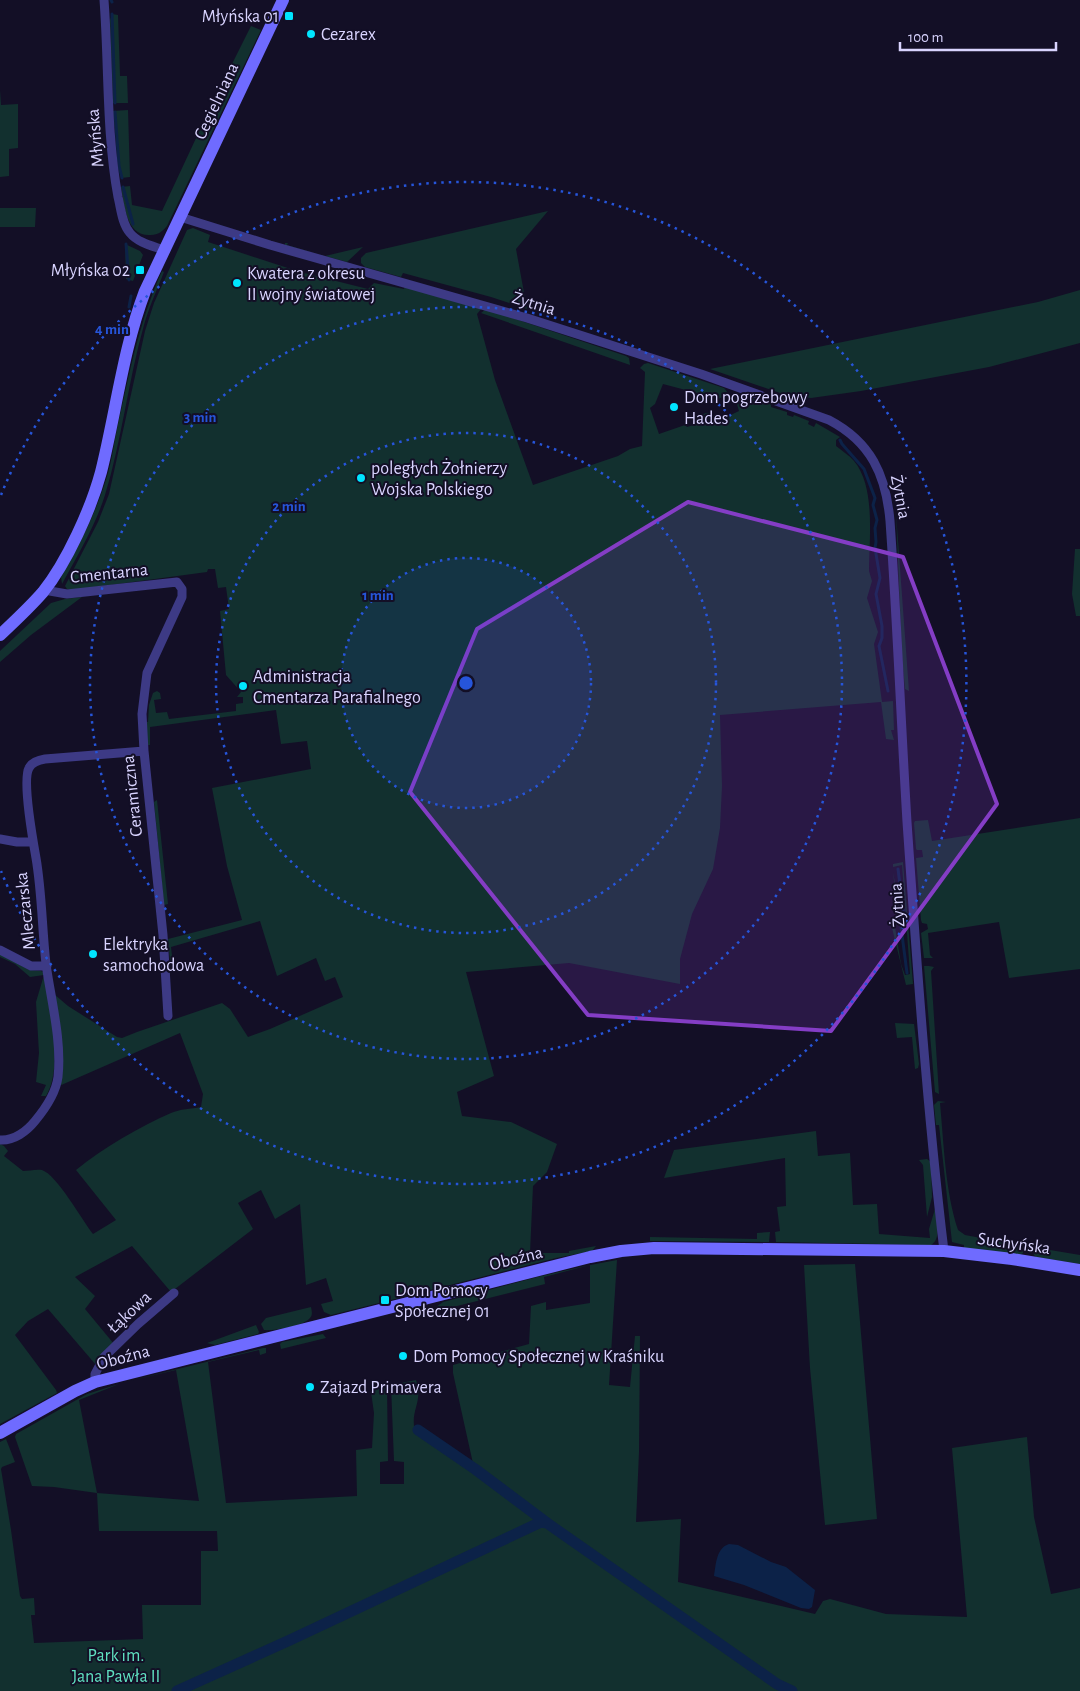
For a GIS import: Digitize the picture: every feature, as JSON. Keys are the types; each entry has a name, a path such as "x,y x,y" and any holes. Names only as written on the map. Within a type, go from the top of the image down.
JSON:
{"street":[{"name":"Młyńska","path":"104,0 108,107 114,170 120,205 126,228 131,234 138,240 164,250"},
{"name":"Cegielniana","path":"0,635 44,590 64,558 86,513 100,473 130,334 145,291 283,0"},
{"name":"Żytnia","path":"180,217 270,245 527,318 701,374 829,420 848,431 870,454 884,484 890,521 907,821 920,1000 930,1124 944,1251"},
{"name":"Cmentarna","path":"44,590 67,594 177,582"},
{"name":"Ceramiczna","path":"168,1016 163,936 142,714 146,679 152,659 182,597 182,589 177,582"},
{"name":"Mleczarska","path":"0,1140 8,1140 17,1136 32,1125 44,1109 57,1081 57,1044 52,991 46,966 26,776 31,765 39,760 144,751"},
{"path":"0,839 32,842"},
{"path":"0,950 31,966 46,966"},
{"name":"Oboźna","path":"0,1433 75,1391 95,1382 621,1251 680,1248 944,1251"},
{"name":"Suchyńska","path":"944,1251 1080,1270"},
{"name":"Łąkowa","path":"95,1382 96,1374 104,1357 174,1293"}],"highlighted area":[{"path":"688,502 903,557 997,804 831,1031 588,1015 410,792 477,629"}],"green space":[{"path":"112,14 118,15 120,76 127,76 128,103 113,103 110,20"},
{"path":"251,26 261,30 167,226 164,230 154,235 136,231 131,225 125,210 121,187 130,186 132,205 162,211"},
{"path":"0,90 1,105 18,104 18,148 9,149 9,176 0,177"},
{"path":"128,110 130,177 121,178 113,111"},
{"path":"0,208 36,208 35,227 0,227"},
{"path":"548,211 516,249 527,309 403,273 401,277 365,267 361,263 361,258 366,253"},
{"path":"193,228 210,235 208,242 300,272 368,289 374,283 404,289 405,286 482,308 477,314 495,380 533,485 642,446 645,372 640,368 648,363 724,388 729,394 714,401 701,403 697,393 663,384 655,404 650,408 659,434 685,425 687,427 700,423 700,417 705,413 712,414 718,421 739,411 736,401 743,395 771,404 771,407 787,412 787,415 793,417 794,415 809,421 808,424 814,427 816,423 840,437 836,440 836,446 854,461 866,485 870,514 869,571 872,581 867,598 878,632 874,644 882,702 893,701 894,730 891,730 894,740 886,739 881,702 720,715 722,786 720,828 713,869 692,914 680,959 680,984 569,963 466,972 494,1076 457,1092 462,1116 511,1122 557,1144 547,1172 533,1186 530,1253 569,1253 569,1251 596,1246 592,1251 556,1258 391,1300 390,1296 380,1299 379,1303 331,1315 324,1312 321,1304 333,1301 326,1278 306,1285 300,1204 275,1219 261,1190 238,1203 253,1229 171,1292 132,1246 75,1277 95,1296 85,1309 114,1344 96,1365 48,1309 28,1321 15,1335 57,1393 0,1424 0,1144 8,1151 4,1156 23,1171 42,1170 55,1180 93,1234 116,1220 76,1170 109,1146 146,1125 174,1112 201,1107 203,1094 180,1033 59,1086 54,994 68,1006 117,1037 122,1038 222,1003 230,1009 248,1037 343,997 335,977 325,981 316,958 277,976 260,921 171,947 174,973 171,970 168,939 242,920 227,866 212,788 311,769 307,741 281,744 276,710 150,727 150,745 147,745 146,722 148,722 149,705 153,693 157,691 160,693 161,699 154,700 156,713 167,712 169,719 236,711 236,704 243,703 243,697 237,697 241,692 226,675 220,611 229,609 226,587 218,588 215,569 208,569 207,572 73,590 67,589 65,586 98,522 109,494 145,331 154,303 187,230"},
{"path":"125,244 140,251 143,255 133,281 126,279"},
{"path":"363,247 347,262 325,256"},
{"path":"162,271 164,272 148,312 138,346 116,453 105,495 91,530 62,584 61,577 88,527 104,487 135,349"},
{"path":"1080,290 1080,343 989,367 861,391 811,398 800,397 794,401 781,398 783,394 710,369 1038,302"},
{"path":"486,309 626,356 629,358 630,365 481,313"},
{"path":"896,513 909,691 905,689 902,657"},
{"path":"1075,549 1080,549 1080,616 1076,616 1072,594"},
{"path":"82,597 31,635 0,662 0,651 51,603"},
{"path":"157,800 168,904 164,905 154,802"},
{"path":"1080,818 1080,969 1009,978 999,922 928,933 930,955 933,958 924,958 921,933 928,929 927,924 922,923 921,920 916,858 923,857 922,850 916,849 915,821 928,820 932,841"},
{"path":"903,862 913,984 906,985 892,928 898,917 893,872 901,917 895,927 901,964 905,975 910,974 902,865 893,867 893,864"},
{"path":"0,954 29,970 45,973 55,1053 51,1084 46,1096 41,1096 46,1085 36,1082 39,1053 36,1002 44,975 30,977 15,964 0,957"},
{"path":"924,966 934,967 931,971 939,1094 935,1092"},
{"path":"895,1023 914,1024 918,1068 915,1069 912,1037 897,1038"},
{"path":"938,1101 946,1102 940,1103 944,1151 950,1199 958,1230 965,1235 1024,1246 1023,1253 1020,1255 964,1248 964,1245 952,1242 939,1125 936,1125 934,1105"},
{"path":"816,1131 818,1156 850,1153 853,1205 877,1204 879,1234 930,1238 929,1229 935,1209 938,1229 934,1242 931,1245 776,1242 775,1232 780,1231 777,1207 786,1206 785,1158 664,1178 674,1150"},
{"path":"927,1159 931,1162 932,1197 927,1217 923,1165 919,1160"},
{"path":"770,1232 769,1242 650,1241 650,1237 757,1239 757,1233"},
{"path":"1032,1247 1080,1255 1080,1264 1036,1257"},
{"name":"Park im. Jana Pawła II","path":"617,1260 609,1385 630,1387 635,1336 640,1336 636,1522 681,1519 678,1582 815,1614 823,1601 830,1599 886,1614 967,1617 952,1448 1027,1437 1034,1517 1051,1594 1080,1588 1080,1691 0,1691 0,1442 6,1439 15,1462 1,1469 20,1596 22,1599 34,1598 35,1615 31,1615 34,1643 143,1639 142,1605 201,1605 201,1551 218,1551 217,1531 99,1531 97,1493 199,1501 176,1370 129,1381 263,1348 266,1348 266,1353 260,1355 259,1350 208,1362 226,1503 357,1496 356,1450 372,1448 374,1413 371,1390 387,1387 388,1461 380,1462 380,1484 404,1484 404,1462 394,1461 391,1385 416,1380 418,1399 414,1414 414,1426 474,1468 453,1373 453,1365 529,1344 531,1306 546,1302 546,1310 590,1303 590,1265"},
{"path":"855,1264 877,1519 825,1525 810,1368 804,1265"},
{"path":"588,1266 544,1277 545,1284 437,1311 436,1307 443,1302"},
{"path":"311,1307 311,1317 300,1324 288,1328 264,1330 261,1324 266,1318"},
{"path":"256,1325 258,1334 215,1345 207,1343"},
{"path":"323,1334 326,1338 281,1349 280,1344 282,1342"},
{"path":"119,1384 79,1400 97,1493 32,1486 15,1437 16,1434 87,1394"}],"water":[{"path":"729,1544 738,1545 771,1562 786,1567 815,1590 812,1607 809,1609 801,1608 744,1585 714,1576 719,1553 721,1549"}],"waterway":[{"path":"112,14 115,103"},
{"path":"115,112 119,166 122,178"},
{"path":"123,187 133,224"},
{"path":"126,244 129,280"},
{"path":"129,307 131,296"},
{"path":"840,440 864,469 875,498 873,505 877,520 875,548 880,578 876,594 882,626 882,638 879,646 888,691"},
{"path":"898,869 904,917 901,927 907,973"},
{"path":"418,1430 475,1469 547,1523"},
{"path":"177,1691 541,1522 547,1523 777,1684 792,1691"}],"place":[{"name":"Młyńska 01","path":"289,16"},
{"name":"Cezarex","path":"311,34"},
{"name":"Młyńska 02","path":"140,270"},
{"name":"Kwatera z okresu II wojny światowej","path":"237,283"},
{"name":"Dom pogrzebowy Hades","path":"674,407"},
{"name":"poległych Żołnierzy Wojska Polskiego","path":"361,478"},
{"name":"Administracja Cmentarza Parafialnego","path":"243,686"},
{"name":"Elektryka samochodowa","path":"93,954"},
{"name":"Dom Pomocy Społecznej 01","path":"385,1300"},
{"name":"Dom Pomocy Społecznej w Kraśniku","path":"403,1356"},
{"name":"Zajazd Primavera","path":"310,1387"}]}
